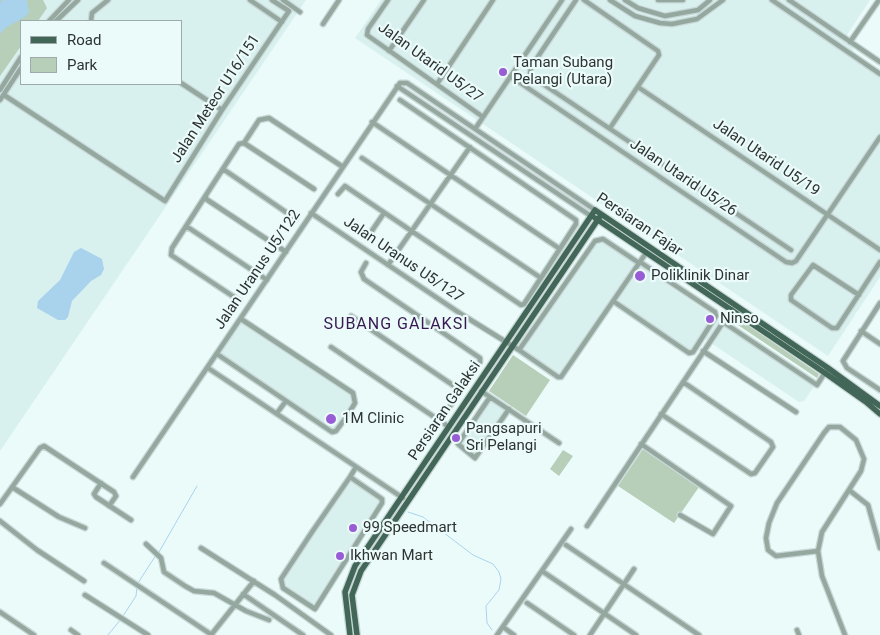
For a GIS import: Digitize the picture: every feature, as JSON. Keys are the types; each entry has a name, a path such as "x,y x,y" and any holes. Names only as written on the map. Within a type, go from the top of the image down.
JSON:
{"main road":[{"name":"Persiaran Fajar","path":"593,213 880,406"},
{"name":"Persiaran Galaksi","path":"350,634 345,605 349,579 354,566 593,213"},
{"name":"Persiaran Fajar","path":"599,217 646,253 733,307"},
{"name":"Persiaran Galaksi","path":"358,635 352,607 356,580 599,217"},
{"path":"827,371 880,414"}],"street":[{"path":"49,20 69,0"},
{"path":"57,20 78,0"},
{"path":"91,20 92,13 108,0"},
{"path":"250,0 282,22"},
{"name":"Jalan Meteor U16/151","path":"4,95 165,201 222,110 289,11 272,0"},
{"path":"283,0 300,12"},
{"path":"323,24 339,0"},
{"name":"Jalan Utarid U5/27","path":"388,0 368,29 367,35 483,117"},
{"path":"389,51 424,0"},
{"path":"437,84 493,0"},
{"name":"Jalan Utarid U5/27","path":"475,129 562,0"},
{"path":"576,0 531,67 530,73 534,78 791,250"},
{"path":"584,0 658,51 658,57 610,128"},
{"path":"610,0 635,16 660,23 672,24 697,19 723,0"},
{"path":"625,0 638,8 665,16 698,10 710,0"},
{"path":"658,0 683,0"},
{"path":"772,0 880,74"},
{"path":"789,0 880,62"},
{"path":"848,52 879,0"},
{"path":"0,90 20,60"},
{"path":"0,100 20,70"},
{"name":"Jalan Utarid U5/26","path":"510,76 786,262 792,263 796,261 827,215"},
{"name":"Persiaran Fajar","path":"400,83 407,83 593,213 510,162 398,86 400,83"},
{"path":"182,84 222,110"},
{"name":"Jalan Uranus U5/122","path":"133,477 398,86"},
{"name":"Jalan Utarid U5/19","path":"638,87 880,250"},
{"path":"338,194 346,186 522,305 541,278 576,224 576,220 400,100"},
{"path":"562,111 568,101"},
{"path":"433,110 470,130 475,129 478,137 510,162"},
{"path":"240,301 172,255 172,248 239,144 244,143 262,118 269,118 342,167"},
{"path":"372,122 560,248"},
{"path":"827,215 880,136"},
{"path":"244,143 314,189"},
{"path":"388,265 470,147"},
{"path":"362,158 541,278"},
{"path":"223,169 296,219"},
{"path":"704,207 711,196"},
{"path":"206,197 286,252"},
{"name":"Jalan Uranus U5/127","path":"312,213 558,377 561,377 613,301"},
{"path":"367,238 384,213"},
{"path":"186,226 267,280"},
{"path":"519,350 595,241 603,239 639,262 715,312 716,316 693,352 689,353 613,301 639,262 646,253"},
{"path":"859,295 812,265 791,295 791,300 832,328 837,328 859,295 880,262"},
{"path":"366,263 361,272 364,279 480,358 480,362 431,434"},
{"path":"880,303 842,361 847,368 880,390"},
{"path":"587,526 733,307"},
{"path":"351,316 460,390"},
{"path":"217,354 332,432 336,431 347,416 355,403 353,393 241,318"},
{"path":"723,322 817,385 827,371"},
{"path":"861,331 880,344"},
{"path":"331,347 449,427"},
{"path":"703,351 796,412"},
{"path":"208,368 408,501"},
{"path":"661,414 751,474 755,473 773,447 771,442 683,382"},
{"path":"476,387 559,442"},
{"path":"490,397 458,444 475,458 509,409"},
{"path":"277,413 286,401"},
{"path":"818,551 776,556 768,550 766,538 769,523 777,503 828,428 840,427 856,440 864,453 861,471 822,532 818,551 825,584 845,635"},
{"path":"641,444 730,504 731,508 713,534 680,515"},
{"path":"0,504 40,448 44,446 115,494 109,506"},
{"path":"350,477 382,499 381,506 314,609 280,584 281,578 356,467"},
{"path":"101,483 94,496 131,520"},
{"path":"12,486 59,517 85,528"},
{"path":"849,490 868,506 880,548"},
{"path":"0,522 37,550 84,581"},
{"path":"497,635 571,529"},
{"path":"146,544 158,554 164,572 185,586 194,591 214,593 235,603 246,611 269,620"},
{"path":"566,545 699,635"},
{"path":"201,548 285,601 331,635"},
{"path":"104,563 211,635 254,581"},
{"path":"590,635 634,569"},
{"path":"542,571 636,635"},
{"path":"285,601 290,593"},
{"path":"243,594 302,635"},
{"path":"85,595 148,635"},
{"path":"527,603 574,635"},
{"path":"0,612 34,635"},
{"path":"503,627 514,635"},
{"path":"71,630 78,635"}],"shaded area":[{"path":"0,0 306,0 0,451"},
{"path":"381,0 870,0 847,35 854,52 880,70 880,277 828,356 355,38"},
{"path":"603,241 815,385 804,401 799,402 702,337 690,351 613,299 561,376 521,350 596,242"},
{"path":"242,321 352,396 353,402 336,429 332,430 219,353"},
{"path":"491,399 506,410 475,456 460,444"},
{"path":"350,480 379,500 380,505 314,606 285,587 283,579"}],"green space":[{"path":"0,0 43,0 47,8 39,20 20,20 20,47 0,76"},
{"path":"733,315 819,374 817,378 732,321 728,322"},
{"path":"513,355 550,380 526,416 489,391"},
{"path":"643,449 699,487 674,523 618,486"},
{"path":"563,450 573,456 559,476 550,469"}],"water":[{"path":"2,0 27,0 29,12 25,17 5,28 0,34 0,3"},
{"path":"81,248 102,259 104,269 101,275 91,281 72,301 68,317 65,320 58,320 37,308 38,301 60,280 74,252"}],"waterway":[{"path":"159,552 197,486"},
{"path":"408,512 423,517 473,555 493,564 499,572 501,579 499,590 486,606 487,623 492,630"},
{"path":"138,583 156,555"},
{"path":"123,616 136,596 137,587"},
{"path":"108,635 121,619"}],"place":[{"name":"Taman Subang Pelangi (Utara)","path":"503,72"},
{"name":"Poliklinik Dinar","path":"640,276"},
{"name":"Ninso","path":"710,319"},
{"name":"1M Clinic","path":"331,419"},
{"name":"Pangsapuri Sri Pelangi","path":"456,438"},
{"name":"99 Speedmart","path":"353,528"},
{"name":"Ikhwan Mart","path":"340,556"}],"district":[{"name":"SUBANG GALAKSI","path":"396,325"}]}
